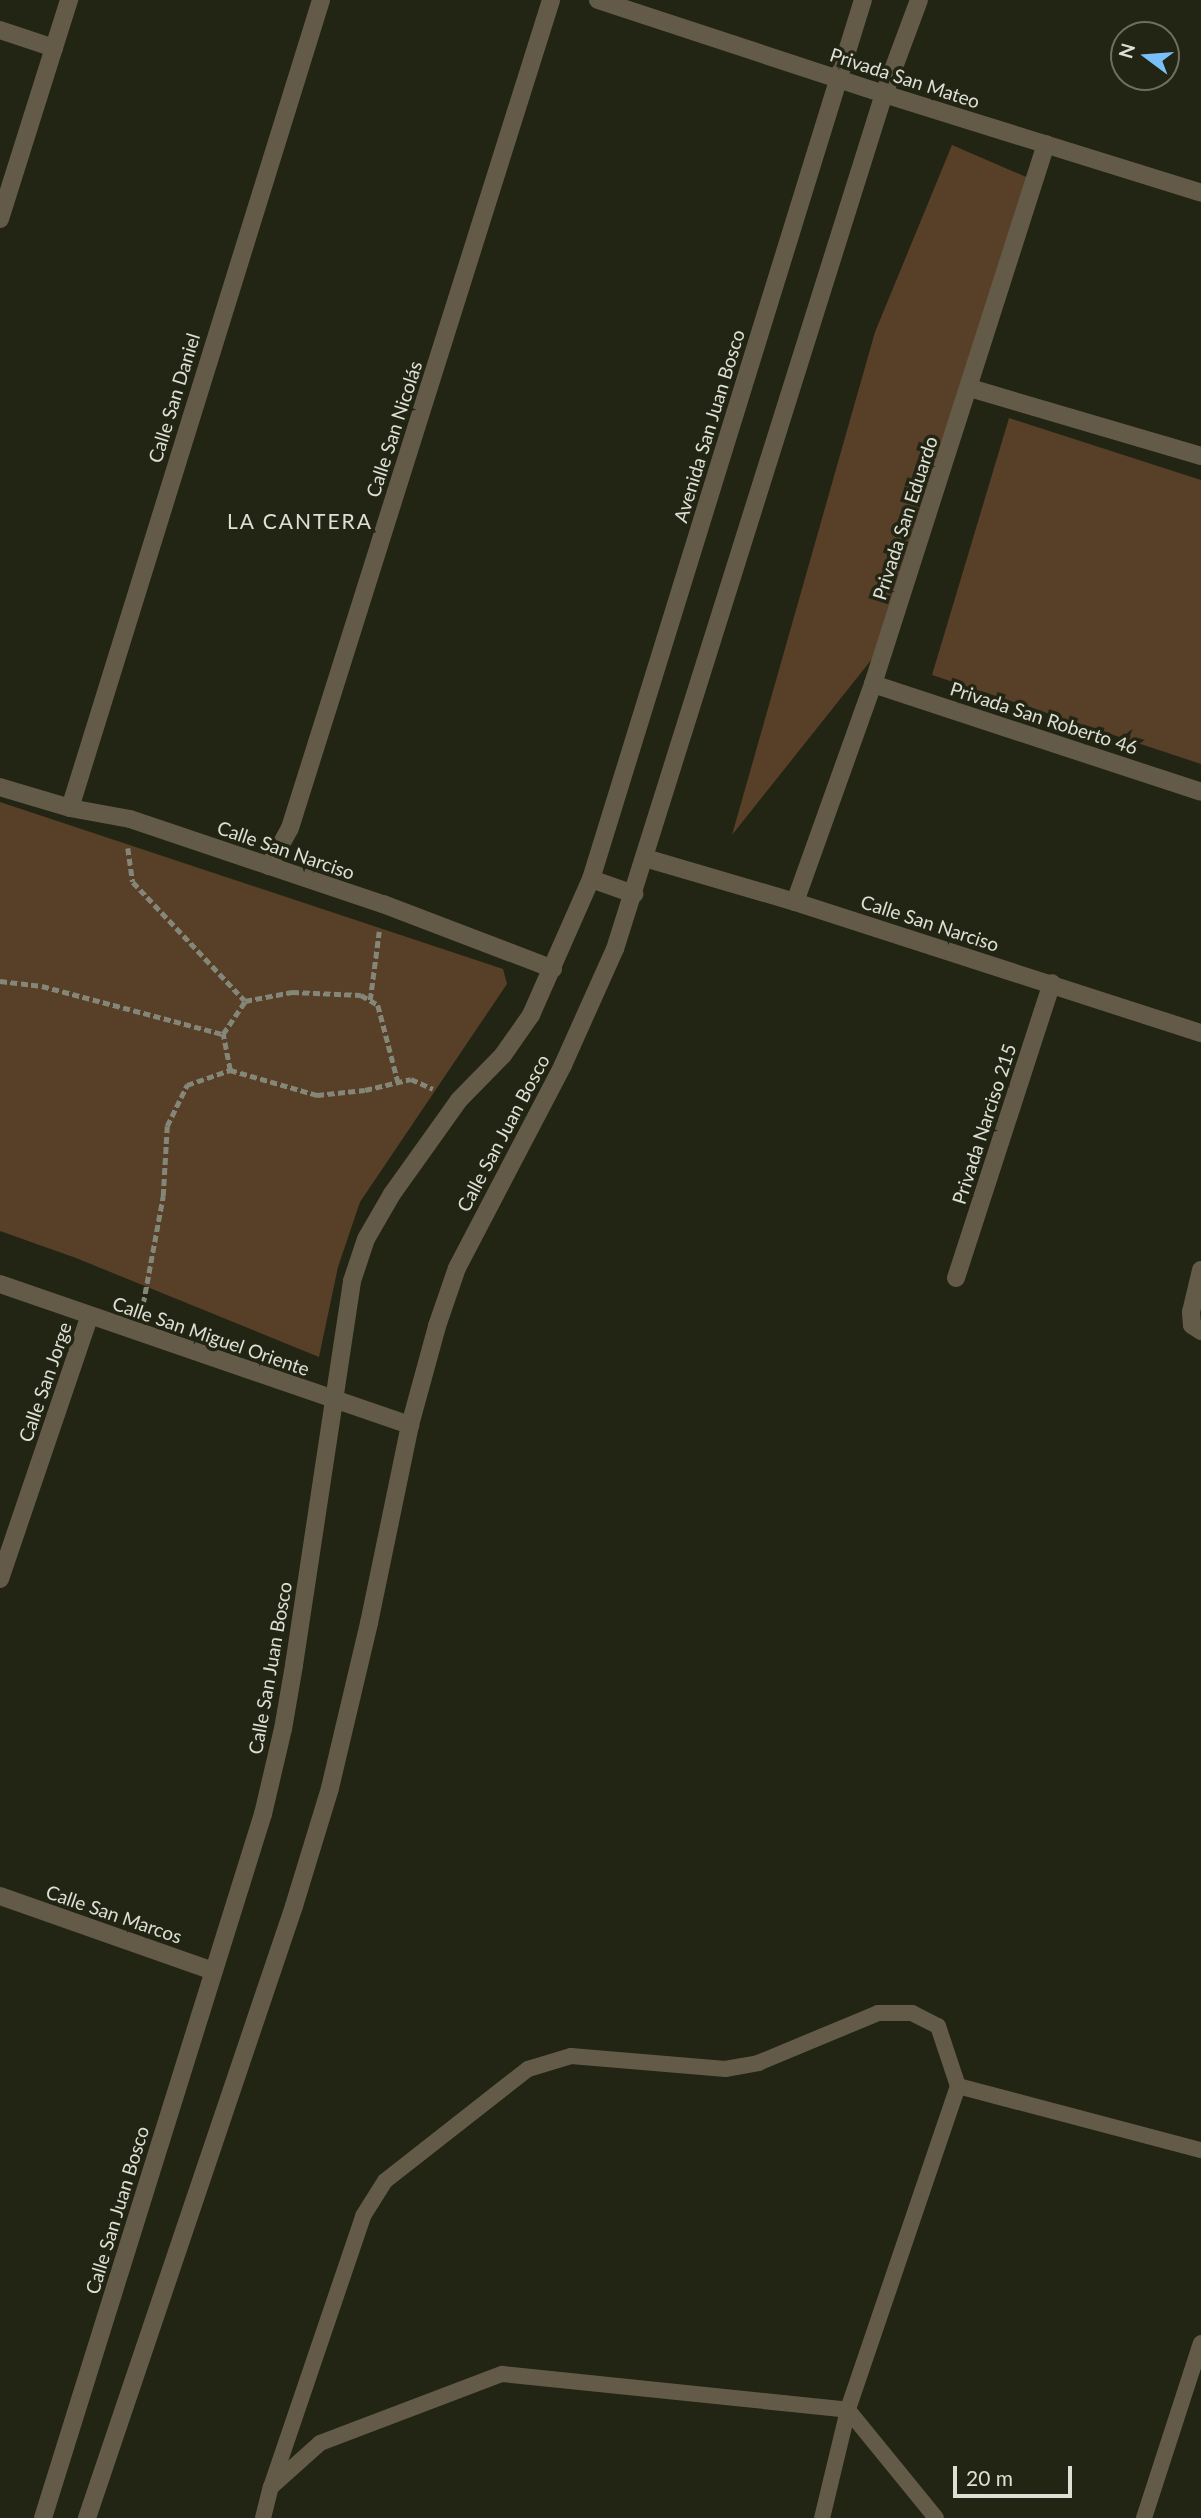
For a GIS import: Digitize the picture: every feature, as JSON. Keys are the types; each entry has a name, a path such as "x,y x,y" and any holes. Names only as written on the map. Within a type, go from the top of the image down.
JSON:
{"street":[{"path":"0,219 69,0"},
{"name":"Calle San Daniel","path":"69,808 321,0"},
{"name":"Calle San Nicolás","path":"269,866 290,828 551,0"},
{"name":"Privada San Mateo","path":"598,0 884,94 1201,193"},
{"name":"Avenida San Juan Bosco","path":"594,872 863,0"},
{"path":"645,858 884,94 919,0"},
{"path":"0,30 54,48"},
{"name":"Privada San Eduardo","path":"795,902 873,684 1046,144"},
{"path":"970,388 1201,456"},
{"name":"Privada San Roberto 46","path":"873,684 1201,792"},
{"name":"Calle San Narciso","path":"0,787 69,808 130,819 383,904 553,969"},
{"name":"Calle San Narciso","path":"645,858 795,902 1201,1033"},
{"name":"Calle San Juan Bosco","path":"87,2518 294,1906 330,1788 369,1623 410,1425 437,1326 457,1268 598,991 645,858"},
{"path":"594,872 634,894"},
{"name":"Calle San Juan Bosco","path":"43,2518 263,1814 283,1729 352,1281 366,1239 393,1194 460,1100 503,1055 531,1015 594,872"},
{"name":"Privada Narciso 215","path":"956,1278 1052,983"},
{"path":"1201,1270 1191,1312 1192,1325 1201,1331"},
{"name":"Calle San Miguel Oriente","path":"0,1284 89,1317 410,1425"},
{"name":"Calle San Jorge","path":"0,1579 89,1317"},
{"name":"Calle San Marcos","path":"0,1896 213,1970"}],"lane":[{"path":"263,2518 271,2487 363,2216 384,2181 528,2069 571,2056 725,2069 758,2063 878,2013 912,2013 938,2026 958,2086 848,2410 822,2518"},
{"path":"958,2086 1201,2150"},
{"path":"1144,2518 1201,2343"},
{"path":"271,2487 320,2443 502,2374 848,2410 936,2518"}],"path":[{"path":"130,819 127,852 133,882 245,1001"},
{"path":"370,1000 383,904"},
{"path":"0,981 42,986 223,1034"},
{"path":"229,1070 223,1034 245,1001 292,992 362,995 378,1005 398,1082"},
{"path":"137,1333 159,1219 167,1126 187,1084 229,1070 317,1095 365,1090 411,1079 460,1100"}],"shaded area":[{"path":"952,145 1038,182 872,659 732,835 875,332"},
{"path":"1009,418 1201,480 1201,764 932,675"},
{"path":"0,802 503,969 507,984 360,1202 338,1267 319,1357 76,1258 0,1231"}],"district":[{"name":"LA CANTERA","path":"300,521"}]}
